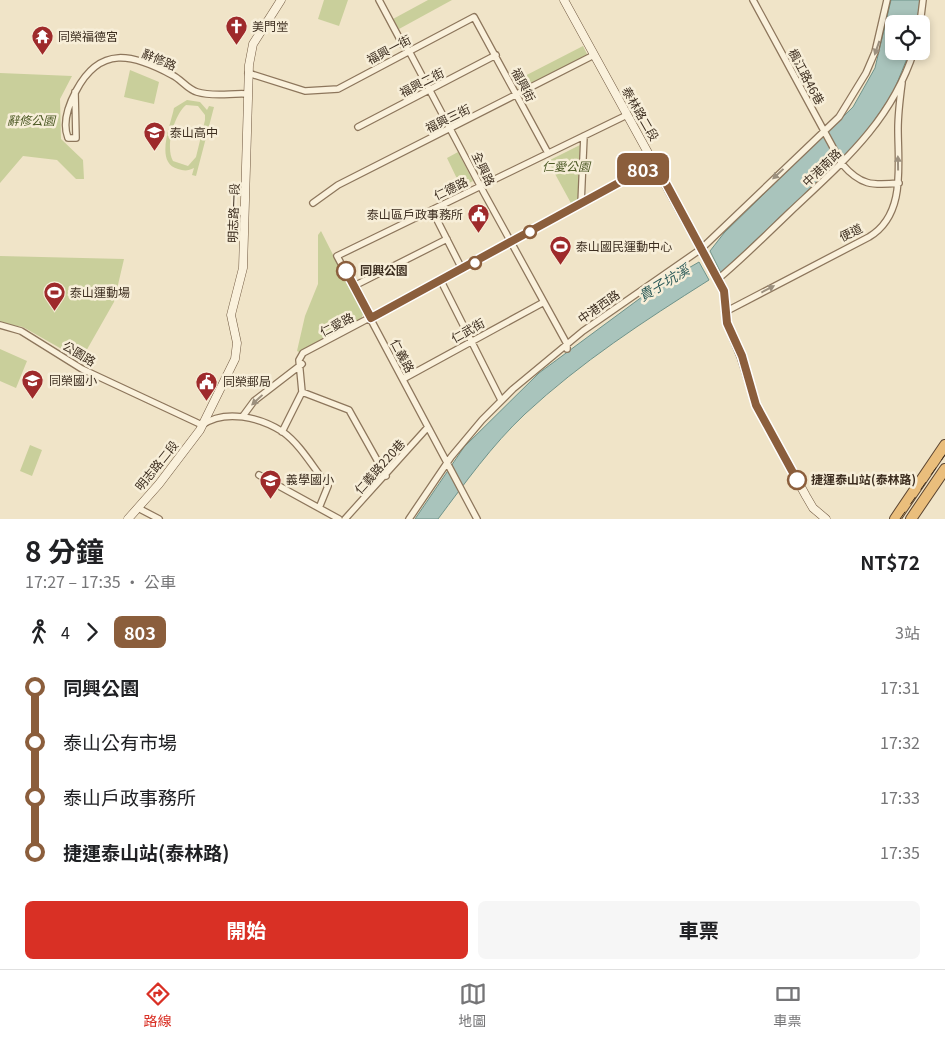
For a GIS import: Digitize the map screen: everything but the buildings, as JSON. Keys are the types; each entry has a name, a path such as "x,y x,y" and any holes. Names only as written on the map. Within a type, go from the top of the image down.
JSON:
{"highway":[{"path":"895,519 945,445"},
{"path":"902,519 944,463"},
{"path":"911,519 944,463"}],"main road":[{"name":"明志路一段","path":"202,425 231,371 237,348 231,316 243,268 248,73 253,44 281,0"},
{"name":"泰林路二段","path":"564,0 724,291 725,312"},
{"path":"725,312 730,332 742,356 756,405 762,418 806,496 814,508 826,519"},
{"name":"明志路二段","path":"128,519 202,425"}],"street":[{"name":"全興路","path":"379,0 402,45 409,51 567,346"},
{"name":"楓江路46巷","path":"753,0 841,163 852,176 865,183 880,185 899,183"},
{"name":"中港西路","path":"409,519 482,420 501,400 626,300 703,252 839,117 866,73 881,34 887,0"},
{"path":"921,15 923,0"},
{"name":"福興一街","path":"248,73 299,89 318,91 338,89 471,16 476,18 481,26"},
{"name":"福興街","path":"481,26 548,153"},
{"name":"福興二街","path":"358,127 496,55"},
{"name":"福興三街","path":"313,203 338,185 594,55"},
{"name":"辭修路","path":"75,92 76,138 68,138 66,114 75,92 90,71 110,57 139,60 174,76 196,92 208,94 247,94"},
{"name":"中港南路","path":"717,278 841,163 880,120 902,83 911,60"},
{"name":"便道","path":"725,312 878,231 892,210 899,183 898,127 902,83"},
{"name":"仁德路","path":"337,256 628,115"},
{"path":"581,204 584,136"},
{"name":"仁愛路","path":"242,416 254,402 302,364 299,360 303,353 441,281 655,163"},
{"path":"432,210 462,269"},
{"path":"354,286 447,239"},
{"name":"仁義路","path":"337,256 477,519"},
{"path":"441,281 501,400"},
{"name":"仁武街","path":"403,379 470,340 544,302"},
{"name":"公園路","path":"0,325 21,331 82,370 202,425"},
{"path":"282,432 302,392 302,364"},
{"path":"302,392 349,410 386,476"},
{"path":"202,425 211,419 242,416 282,432 292,440 328,486 318,508"},
{"name":"仁義路220巷","path":"345,519 386,476 428,427"},
{"path":"259,476 338,519"},
{"path":"138,508 159,519"}],"green space":[{"path":"324,0 348,0 339,26 318,19"},
{"path":"428,0 452,0 399,29 393,19"},
{"path":"583,46 588,56 520,91 515,81"},
{"path":"130,70 159,82 154,104 124,97"},
{"name":"辭修公園","path":"0,73 72,76 60,99 61,139 83,160 84,179 76,179 57,160 23,156 0,183"},
{"path":"187,100 200,102 207,110 209,106 214,107 196,176 192,175 194,168 190,170 178,169 171,165 167,159 165,151 166,142 174,108","holes":["186,105 198,106 205,115 205,120 196,157 188,166 173,161 170,140 178,116"]},
{"name":"仁愛公園","path":"580,145 578,202 572,205 548,161"},
{"path":"458,152 473,181 461,187 447,158"},
{"name":"同興公園","path":"321,231 363,314 361,320 301,353 297,351 305,316 318,284 318,235"},
{"name":"泰山運動場","path":"0,256 124,259 114,302 81,360 23,327 0,323"},
{"path":"0,349 27,361 16,388 0,381"},
{"path":"30,445 42,450 32,476 20,471"}],"water":[{"path":"891,0 920,0 918,15 887,15"},
{"path":"885,26 885,60 906,60 893,93 861,140 721,273 710,251 724,233 853,107 875,68"},
{"name":"貴子坑溪","path":"699,262 709,280 614,343 546,395 501,438 438,519 415,519 464,447 539,373 654,288"}],"railway":[{"path":"900,519 945,455"}],"bus line":[{"name":"803","path":"346,271 371,318 655,163 724,291 727,323 742,356 756,405 797,480"}],"place":[{"name":"美門堂","path":"236,46"},
{"name":"同榮福德宮","path":"42,56"},
{"name":"泰山高中","path":"154,152"},
{"name":"泰山區戶政事務所","path":"479,234"},
{"name":"泰山國民運動中心","path":"560,266"},
{"name":"同興公園","path":"346,271"},
{"name":"泰山運動場","path":"54,312"},
{"name":"同榮國小","path":"33,400"},
{"name":"同榮郵局","path":"207,401"},
{"name":"捷運泰山站(泰林路)","path":"797,480"},
{"name":"義學國小","path":"270,499"}]}
